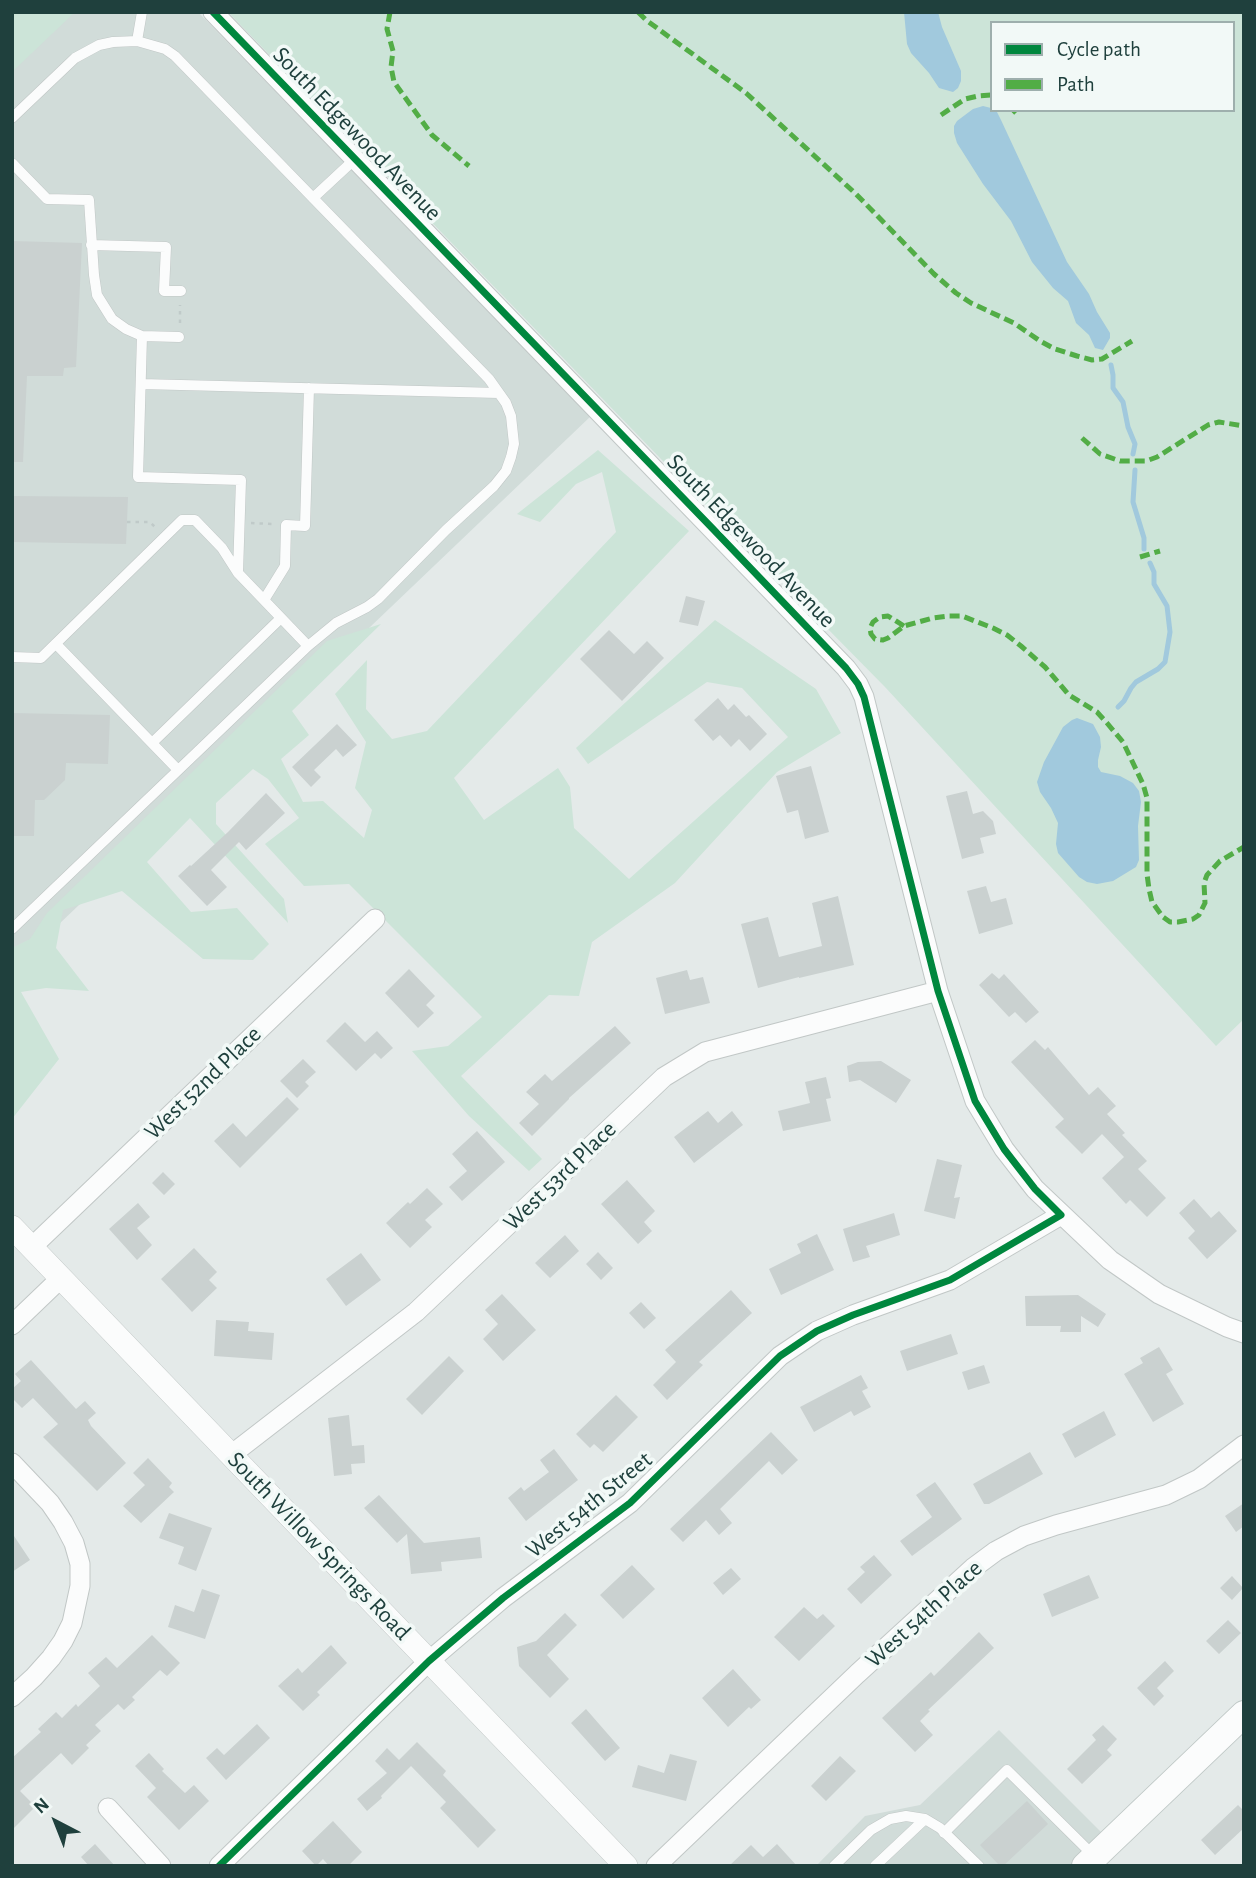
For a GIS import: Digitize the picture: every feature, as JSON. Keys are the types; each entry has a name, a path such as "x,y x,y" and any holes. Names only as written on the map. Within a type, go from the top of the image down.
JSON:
{"main road":[{"path":"1090,1861 1244,1714"}],"street":[{"name":"South Edgewood Avenue","path":"213,12 846,668 864,697 937,991 975,1101 1004,1149 1035,1189 1110,1260 1159,1294 1244,1333"},
{"name":"West 52nd Place","path":"32,1247 375,919"},
{"name":"West 53rd Place","path":"231,1455 416,1312 664,1077 705,1052 937,991"},
{"name":"West 54th Street","path":"219,1866 429,1661 503,1598 630,1503 780,1356 817,1331 950,1280 1061,1215"},
{"name":"South Willow Springs Road","path":"12,1227 626,1866"},
{"path":"12,1325 61,1278"},
{"name":"West 54th Place","path":"656,1866 867,1665 973,1568 996,1551 1024,1536 1056,1525 1166,1494 1199,1479 1244,1446"},
{"path":"12,1463 50,1503 63,1522 74,1543 80,1564 80,1586 72,1623 63,1641 43,1667 12,1697"},
{"path":"108,1808 161,1866"}],"lane":[{"path":"137,41 142,12"},
{"path":"12,118 68,65 99,45 137,41 164,49 176,56 489,379 508,409 514,444 506,471 494,486 378,599 336,623 308,646 15,922"},
{"path":"313,198 355,159"},
{"path":"12,163 47,199 89,200 97,295 112,319 127,330 142,336 180,337"},
{"path":"91,245 166,247 164,291 181,291"},
{"path":"142,336 138,477 242,480 239,573"},
{"path":"141,384 499,393"},
{"path":"264,600 285,566 286,525 305,526 309,388"},
{"path":"12,657 41,658 182,520 195,520 222,548 239,573 308,646"},
{"path":"152,743 281,618"},
{"path":"56,644 178,770"},
{"path":"944,1832 1007,1770 1090,1861"},
{"path":"834,1866 871,1830 890,1819 906,1816 925,1819 944,1832 979,1866"},
{"path":"875,1866 925,1819"}],"path":[{"path":"180,337 181,291"},
{"path":"127,522 150,522 164,537"},
{"path":"240,522 286,525"}],"shaded area":[{"path":"12,12 198,12 591,416 12,969"},
{"path":"999,1730 1106,1837 1076,1866 816,1866 865,1816 920,1805"}],"green space":[{"path":"12,12 75,12 12,72"},
{"path":"228,12 1244,12 1244,1019 1216,1046 885,687"},
{"path":"598,450 689,531 454,778 484,820 558,768 570,787 574,828 629,879 788,737 742,688 707,682 588,764 576,748 715,620 816,689 841,733 777,772 675,883 592,942 579,996 549,995 461,1076 542,1159 529,1171 469,1116 412,1051 448,1046 482,1017 349,884 304,886 265,844 299,818 268,779 253,769 216,803 216,824 284,899 288,923 190,818 147,862 191,912 237,908 269,944 253,960 203,959 122,891 63,910 56,948 89,991 46,988 21,992 59,1059 12,1119 12,948 30,939 47,913 327,641 381,624 292,711 309,735 281,759 303,802 323,801 364,838 372,810 355,788 366,742 335,694 367,660 366,709 392,739 427,731 616,532 602,472 576,484 540,522 517,514"}],"water":[{"path":"904,12 938,12 961,71 961,81 953,92 939,88 911,53 907,44"},
{"path":"983,106 990,108 990,112 997,112 1067,262 1089,294 1110,333 1103,350 1095,348 1089,335 1076,323 1068,301 1053,288 1032,262 1011,221 957,143 954,126 973,109"},
{"path":"1077,718 1093,724 1100,737 1098,767 1101,772 1120,776 1133,783 1139,791 1141,802 1138,826 1139,860 1136,867 1113,881 1097,884 1079,877 1058,853 1058,823 1037,782 1044,762 1063,727"}],"building":[{"path":"12,241 82,243 76,367 64,368 63,376 27,376 23,462 12,462"},
{"path":"12,496 128,497 126,544 12,542"},
{"path":"686,596 705,601 698,626 679,622"},
{"path":"609,630 634,654 647,641 664,658 622,701 580,659"},
{"path":"718,698 728,710 734,704 746,717 749,715 767,734 750,751 739,739 731,747 720,735 713,741 694,720"},
{"path":"12,713 110,715 108,764 66,763 65,780 44,800 35,800 34,836 12,836"},
{"path":"337,724 357,745 343,757 336,749 314,770 321,777 311,787 292,767"},
{"path":"811,766 829,832 805,839 798,810 787,813 776,776"},
{"path":"967,791 973,814 983,811 993,821 996,834 980,838 984,853 962,859 946,796"},
{"path":"266,793 285,813 246,850 239,842 211,870 227,887 207,906 178,876 228,832"},
{"path":"986,886 991,902 1006,898 1013,924 979,934 967,891"},
{"path":"838,896 854,965 758,988 741,924 768,917 779,957 822,946 812,903"},
{"path":"409,969 435,996 426,1005 434,1013 418,1028 385,993"},
{"path":"687,970 690,980 703,977 710,1003 665,1014 656,978"},
{"path":"992,973 999,979 1004,974 1039,1012 1026,1023 1015,1012 1009,1017 979,985"},
{"path":"345,1022 365,1042 377,1031 393,1048 381,1059 375,1053 356,1071 326,1041"},
{"path":"615,1026 631,1043 569,1098 532,1136 519,1123 539,1104 526,1092 545,1074 552,1081"},
{"path":"1035,1040 1045,1050 1048,1047 1089,1095 1098,1087 1116,1106 1107,1114 1125,1133 1122,1135 1147,1161 1138,1169 1166,1198 1147,1217 1130,1200 1126,1204 1102,1178 1124,1157 1102,1134 1082,1154 1055,1127 1064,1119 1011,1062"},
{"path":"303,1059 316,1072 305,1082 309,1086 297,1098 280,1081"},
{"path":"881,1061 911,1080 896,1103 860,1080 849,1082 847,1066 858,1062"},
{"path":"826,1077 831,1098 826,1099 831,1121 783,1131 778,1111 810,1103 805,1082"},
{"path":"287,1097 299,1109 240,1168 214,1141 233,1123 246,1137"},
{"path":"708,1111 718,1123 732,1111 743,1125 694,1163 674,1137"},
{"path":"477,1131 505,1162 462,1201 449,1187 467,1171 452,1154"},
{"path":"937,1159 962,1165 954,1198 960,1197 955,1219 924,1211"},
{"path":"163,1172 175,1184 164,1195 152,1183"},
{"path":"627,1180 655,1211 644,1222 652,1231 638,1244 601,1204"},
{"path":"427,1188 443,1204 425,1220 432,1227 410,1248 386,1223"},
{"path":"1194,1199 1211,1218 1219,1211 1237,1231 1207,1259 1188,1238 1195,1231 1179,1213"},
{"path":"138,1203 150,1217 137,1228 152,1245 137,1260 109,1229"},
{"path":"894,1213 900,1235 866,1246 870,1257 853,1262 843,1229"},
{"path":"817,1234 834,1270 781,1295 769,1269 801,1253 797,1244"},
{"path":"565,1235 579,1251 550,1278 535,1263"},
{"path":"194,1248 217,1272 209,1280 217,1288 192,1312 161,1279"},
{"path":"598,1252 613,1268 601,1280 586,1264"},
{"path":"361,1253 381,1280 346,1306 326,1279"},
{"path":"731,1290 752,1313 699,1362 703,1365 667,1400 653,1385 676,1362 665,1350"},
{"path":"502,1294 536,1330 503,1361 483,1339 498,1324 485,1310"},
{"path":"1078,1295 1106,1314 1098,1327 1081,1316 1081,1332 1060,1332 1061,1326 1026,1326 1025,1296"},
{"path":"641,1302 656,1318 644,1329 629,1313"},
{"path":"216,1320 249,1322 248,1331 274,1333 272,1360 214,1356"},
{"path":"951,1334 958,1354 907,1371 900,1351"},
{"path":"1159,1347 1173,1370 1166,1374 1184,1404 1153,1422 1124,1374 1143,1363 1140,1358"},
{"path":"449,1356 464,1371 422,1415 406,1399"},
{"path":"31,1360 76,1409 85,1401 96,1413 88,1420 91,1426 126,1463 97,1491 43,1437 58,1424 33,1398 22,1408 12,1398 12,1389 21,1381 15,1374"},
{"path":"984,1365 990,1383 968,1390 962,1372"},
{"path":"861,1375 868,1388 862,1391 871,1407 854,1416 851,1411 814,1432 800,1407"},
{"path":"616,1395 638,1417 603,1452 594,1444 590,1448 576,1434"},
{"path":"1104,1411 1116,1435 1075,1458 1062,1434"},
{"path":"349,1415 352,1446 364,1445 365,1463 351,1464 352,1474 334,1476 328,1418"},
{"path":"771,1432 798,1460 782,1475 769,1461 720,1509 732,1523 719,1535 706,1520 683,1542 670,1529"},
{"path":"554,1449 578,1480 526,1521 508,1498 521,1487 524,1491 549,1472 540,1460"},
{"path":"1030,1452 1043,1474 989,1504 984,1504 973,1484"},
{"path":"148,1458 172,1483 169,1487 174,1492 141,1523 123,1506 145,1485 133,1473"},
{"path":"935,1482 962,1519 912,1556 900,1541 932,1517 916,1495"},
{"path":"379,1495 424,1543 480,1537 482,1558 441,1562 442,1571 411,1574 407,1534 397,1543 364,1508"},
{"path":"1244,1503 1244,1526 1236,1532 1225,1516"},
{"path":"169,1513 212,1528 196,1571 178,1564 184,1547 159,1538"},
{"path":"12,1533 30,1560 12,1572"},
{"path":"874,1555 892,1575 861,1604 847,1589 865,1572 860,1567"},
{"path":"632,1565 655,1589 623,1619 600,1595"},
{"path":"731,1568 741,1579 723,1595 713,1583"},
{"path":"1089,1575 1099,1598 1052,1617 1043,1594"},
{"path":"1232,1576 1243,1588 1232,1600 1220,1588"},
{"path":"202,1589 220,1595 205,1639 168,1627 175,1605 194,1612"},
{"path":"804,1607 817,1619 823,1614 835,1626 799,1661 774,1637"},
{"path":"565,1613 577,1625 547,1655 569,1679 550,1698 519,1666 517,1647 536,1641"},
{"path":"1228,1620 1241,1633 1219,1654 1206,1641"},
{"path":"979,1632 994,1648 928,1710 930,1711 920,1721 933,1735 915,1752 882,1718 931,1672 934,1676"},
{"path":"152,1635 180,1663 167,1676 160,1670 132,1697 135,1700 124,1710 118,1704 95,1725 101,1731 86,1745 89,1748 72,1765 61,1753 20,1791 31,1802 29,1804 33,1809 12,1830 12,1758 41,1732 38,1729 56,1712 62,1718 100,1686 88,1673 106,1657 117,1668"},
{"path":"331,1645 347,1663 317,1692 320,1695 303,1711 278,1686 298,1668 302,1673"},
{"path":"1165,1661 1174,1671 1157,1688 1164,1696 1154,1706 1137,1688"},
{"path":"733,1669 761,1700 751,1709 749,1707 728,1727 702,1698"},
{"path":"586,1709 620,1748 605,1761 571,1723"},
{"path":"257,1724 270,1738 226,1780 206,1758 217,1748 224,1755"},
{"path":"1103,1725 1117,1739 1107,1750 1112,1755 1082,1784 1067,1769 1096,1740 1092,1735"},
{"path":"417,1742 446,1771 443,1775 496,1830 478,1848 440,1808 446,1802 411,1766 367,1811 357,1799 387,1773 375,1761 387,1748 399,1760"},
{"path":"149,1753 164,1769 162,1771 185,1793 194,1785 209,1801 179,1830 147,1797 156,1788 135,1766"},
{"path":"670,1754 697,1761 686,1801 632,1787 638,1765 664,1773"},
{"path":"840,1756 856,1771 826,1801 811,1786"},
{"path":"1027,1801 1048,1824 1000,1866 980,1845"},
{"path":"1238,1805 1244,1811 1244,1828 1215,1855 1201,1840"},
{"path":"333,1821 362,1852 348,1866 329,1866 323,1859 316,1866 302,1851"},
{"path":"95,1844 115,1866 89,1866 81,1857"},
{"path":"777,1844 797,1866 729,1866 751,1845 763,1857"}],"waterway":[{"path":"1111,365 1113,388 1123,402 1135,444 1133,454"},
{"path":"1135,470 1133,502 1144,538 1144,549"},
{"path":"1118,707 1136,682 1165,662 1170,632 1167,606 1154,584 1154,572 1150,563"}],"marked path":[{"path":"390,12 387,29 393,51 391,67 394,82 432,135 469,166"},
{"path":"638,12 746,93 856,194 934,274 971,303 1014,323 1055,349 1092,360 1102,359 1132,341"},
{"path":"941,115 965,99 990,95"},
{"path":"1082,438 1100,454 1120,461 1146,461 1208,425 1219,422 1244,426"},
{"path":"1140,557 1160,551"},
{"path":"904,626 888,616 880,617 870,628 875,639 883,640 904,626 949,616 962,616 993,628 1021,646 1045,667 1069,695 1097,712 1107,723 1123,742 1143,784 1147,798 1149,889 1152,902 1170,922 1193,919 1199,915 1205,903 1204,883 1207,875 1220,861 1244,847"}],"cycle path":[{"path":"213,12 714,530 846,668 858,684 864,697 938,991 975,1101 1004,1149 1035,1189 1061,1215 950,1280 817,1331 780,1356 630,1503 503,1598 429,1661 219,1866"}]}
